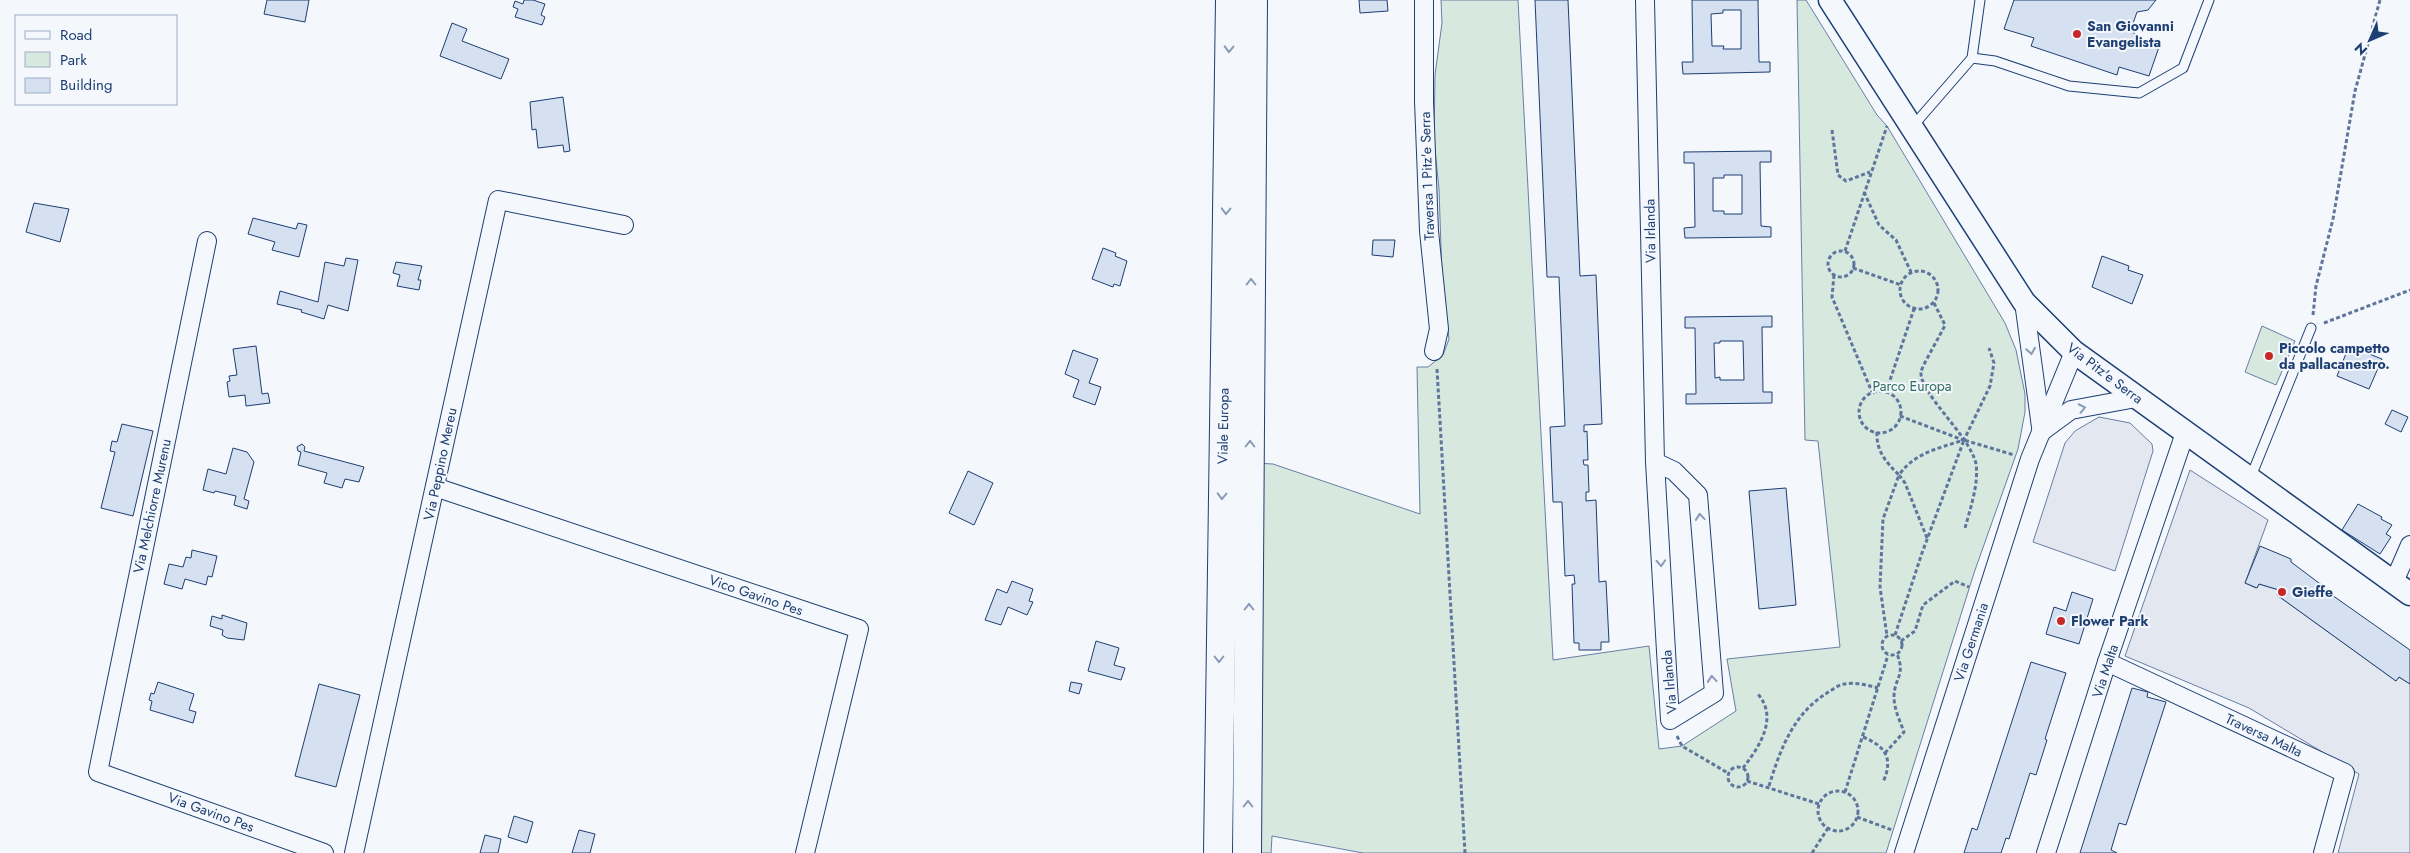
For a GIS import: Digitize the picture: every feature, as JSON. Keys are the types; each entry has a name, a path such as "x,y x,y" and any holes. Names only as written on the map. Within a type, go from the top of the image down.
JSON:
{"main road":[{"name":"Viale Europa","path":"1218,853 1230,0"},
{"name":"Viale Europa","path":"1247,853 1253,0"}],"street":[{"name":"Traversa 1 Pitz'e Serra","path":"1424,0 1424,100 1429,231 1440,329 1434,351"},
{"name":"Via Irlanda","path":"1645,0 1655,462 1670,720 1714,693 1698,495 1674,472 1655,462"},
{"name":"Via Pitz'e Serra","path":"1830,0 2024,302 2074,352 2402,588"},
{"name":"Via Peppino Mereu","path":"354,853 498,200 624,225"},
{"name":"Via Melchiorre Murenu","path":"98,772 206,241"},
{"name":"Via Germania","path":"2024,302 2040,409 2041,432"},
{"name":"Via Germania","path":"1906,845 2030,459 2074,352"},
{"path":"2041,432 2071,410 2136,398"},
{"name":"Via Malta","path":"2046,853 2185,433"},
{"name":"Vico Gavino Pes","path":"434,487 859,629 805,853"},
{"path":"2402,588 2410,545"},
{"name":"Traversa Malta","path":"2108,662 2345,773 2323,853"},
{"name":"Via Gavino Pes","path":"98,772 324,853"}],"lane":[{"path":"1910,126 1972,58 1980,0"},
{"path":"1972,58 1996,61 2068,86 2139,93 2183,68 2209,0"},
{"path":"2250,480 2311,328"}],"path":[{"path":"2380,0 2355,91 2333,219 2316,286 2311,328 2410,290"},
{"path":"1845,251 1863,192 1887,126 1891,122 1897,132 1910,126"},
{"path":"1832,130 1838,175 1846,181 1870,172"},
{"path":"1863,192 1879,225 1896,240 1911,272"},
{"path":"1853,268 1852,256 1845,251 1836,251 1829,257 1828,266 1834,275 1832,297 1872,392"},
{"path":"1834,275 1844,276 1853,268"},
{"path":"1853,268 1901,285"},
{"path":"1924,271 1935,278 1939,289 1934,303 1926,308 1914,309 1903,301 1900,295 1901,285 1905,276 1911,272 1924,271"},
{"path":"1934,303 1945,325 1921,372 1924,384 1964,440 1976,464 1973,501 1965,528"},
{"path":"1886,392 1914,309"},
{"path":"1895,635 1964,440 1990,386 1994,363 1989,348"},
{"path":"1434,351 1438,376 1465,853"},
{"path":"1872,392 1886,392 1899,403 1900,416 1888,431 1877,432 1869,429 1864,424 1859,411 1864,398 1872,392"},
{"path":"1900,416 1964,440 2030,459"},
{"path":"1877,432 1876,440 1883,459 1905,483 1928,539"},
{"path":"1887,636 1880,587 1883,519 1899,476 1907,463 1924,453 1964,440"},
{"path":"1901,641 1915,631 1924,605 1955,581 1970,587"},
{"path":"1888,655 1882,648 1882,641 1887,636 1895,635"},
{"path":"1888,655 1897,654 1902,648 1901,641 1895,635"},
{"path":"1885,753 1904,732 1894,704 1894,694 1901,675 1897,654"},
{"path":"1845,792 1888,655"},
{"path":"1768,786 1780,749 1795,722 1819,698 1842,684 1866,684 1878,688"},
{"path":"1743,768 1755,753 1768,725 1765,702 1757,693"},
{"path":"1670,720 1682,746 1728,773"},
{"path":"1863,737 1879,744 1885,753 1888,772 1883,782"},
{"path":"1734,767 1743,768 1748,774 1747,781 1743,786 1736,787 1728,781 1728,773 1734,767"},
{"path":"1747,781 1768,786 1819,804"},
{"path":"1830,792 1845,792 1857,804 1857,817 1854,823 1844,830 1828,828 1820,821 1818,815 1819,804 1824,796 1830,792"},
{"path":"1857,817 1906,845"},
{"path":"1812,853 1828,828"}],"green space":[{"name":"Parco Europa","path":"1441,0 1518,0 1553,660 1649,646 1659,749 1682,746 1736,711 1727,659 1840,647 1818,441 1805,440 1797,0 1806,0 1877,115 1887,126 2005,323 2016,350 2025,394 2025,412 2018,449 1974,573 1886,853 1363,853 1272,836 1271,853 1255,853 1255,463 1273,464 1420,514 1417,367 1428,367 1443,355 1449,339 1442,277 1439,189 1434,140 1435,75 1442,23"},
{"name":"Piccolo campetto da pallacanestro.","path":"2262,326 2295,341 2276,385 2245,372"}],"shaded area":[{"path":"2099,417 2130,423 2152,444 2153,451 2115,571 2033,542 2065,443 2075,431"},
{"path":"2190,470 2268,520 2245,583 2256,588 2259,584 2279,590 2277,595 2396,681 2399,677 2410,684 2410,853 2338,853 2359,774 2249,708 2125,656"}],"building":[{"path":"267,0 309,0 305,22 264,14"},
{"path":"524,0 533,0 545,4 541,15 545,17 542,25 515,17 518,9 513,7 515,1 523,4"},
{"path":"1359,0 1387,0 1388,11 1360,13"},
{"path":"1535,0 1568,0 1580,276 1596,275 1602,424 1584,425 1584,432 1587,431 1588,460 1583,460 1584,465 1588,465 1589,492 1586,492 1586,501 1596,500 1599,582 1606,581 1609,642 1601,642 1601,650 1579,650 1579,643 1574,643 1572,584 1575,584 1574,575 1565,576 1562,502 1553,502 1550,427 1565,426 1559,277 1547,277"},
{"path":"1692,0 1758,0 1759,62 1770,62 1770,72 1683,74 1682,62 1693,62","holes":["1723,10 1741,10 1741,49 1723,49 1724,46 1712,46 1711,14 1723,13"]},
{"name":"San Giovanni Evangelista","path":"2014,0 2156,0 2148,10 2137,12 2131,29 2138,39 2159,47 2149,76 2119,67 2117,75 2031,46 2034,38 2004,29"},
{"path":"452,23 467,29 462,41 509,59 501,79 440,56"},
{"path":"563,97 570,151 564,152 563,145 538,148 536,129 532,130 530,102"},
{"path":"1771,151 1771,162 1760,162 1761,226 1771,227 1771,237 1685,238 1684,228 1695,227 1694,163 1684,163 1684,152","holes":["1724,175 1742,175 1742,214 1724,214 1724,211 1713,211 1713,178 1724,178"]},
{"path":"34,203 69,209 60,242 26,232"},
{"path":"253,218 296,229 298,223 307,225 299,257 272,250 275,242 248,234"},
{"path":"1373,240 1395,240 1393,257 1372,255"},
{"path":"1103,248 1116,253 1115,256 1127,261 1120,286 1114,284 1113,287 1092,279"},
{"path":"2102,256 2129,266 2128,270 2143,275 2132,304 2092,287"},
{"path":"346,258 358,260 348,311 328,305 324,319 301,312 302,310 277,304 280,291 318,302 325,262 344,266"},
{"path":"396,262 422,266 418,280 421,280 419,290 397,286 400,275 393,273"},
{"path":"1772,316 1772,327 1762,327 1763,392 1772,392 1772,403 1686,404 1686,394 1696,394 1695,328 1685,328 1685,317","holes":["1720,341 1743,341 1744,380 1720,380 1720,377 1715,378 1714,343 1720,343"]},
{"path":"256,346 262,394 268,393 270,403 246,406 245,395 229,397 227,382 230,381 229,376 237,375 233,349"},
{"path":"2349,346 2382,359 2369,389 2337,376"},
{"path":"1073,350 1098,359 1089,383 1101,387 1095,405 1073,397 1079,380 1065,374"},
{"path":"2392,410 2408,417 2401,432 2385,424"},
{"path":"122,424 153,431 133,516 101,508 115,452 110,451 112,441 117,442"},
{"path":"302,444 305,447 304,451 364,467 359,482 345,479 342,488 324,483 327,473 298,465 301,452 298,451 297,447"},
{"path":"233,448 247,452 254,462 244,499 249,501 247,509 234,505 236,496 203,490 208,469 226,474"},
{"path":"968,471 993,483 974,525 949,513"},
{"path":"1786,488 1796,605 1759,609 1749,491"},
{"path":"2358,504 2382,517 2381,519 2392,525 2386,534 2391,537 2380,554 2342,530"},
{"path":"2260,546 2291,559 2291,562 2323,586 2322,588 2410,650 2410,684 2399,677 2396,681 2277,595 2279,590 2259,584 2257,588 2245,583"},
{"path":"192,550 217,556 212,577 208,576 206,585 185,579 182,589 164,584 169,564 183,567 186,557 191,558"},
{"path":"1012,581 1033,589 1029,601 1033,602 1027,615 1008,607 1001,625 985,620 997,589 1007,593"},
{"path":"2072,592 2093,599 2079,644 2046,634 2054,607 2066,611"},
{"path":"222,615 247,623 244,640 227,638 222,635 223,630 210,626 212,616 222,619"},
{"path":"1096,641 1119,648 1114,665 1125,668 1121,680 1088,671"},
{"path":"2031,662 2066,673 2045,739 2047,740 2036,775 2030,773 2009,839 2006,838 2001,853 1964,853 1972,828 1977,830"},
{"path":"158,682 194,694 189,710 196,712 193,723 150,710 152,701 149,700 151,693 154,694"},
{"path":"1071,682 1082,684 1079,694 1069,691"},
{"path":"319,684 360,695 336,787 295,776"},
{"path":"2132,688 2148,692 2147,697 2166,702 2126,825 2119,823 2111,850 2117,853 2080,853"},
{"path":"514,816 533,822 527,843 508,837"},
{"path":"579,830 595,834 590,853 572,853"},
{"path":"485,835 501,839 498,853 480,853"}],"place":[{"name":"San Giovanni Evangelista","path":"2077,34"},
{"name":"Piccolo campetto da pallacanestro.","path":"2269,356"},
{"name":"Gieffe","path":"2282,592"},
{"name":"Flower Park","path":"2061,621"}]}
